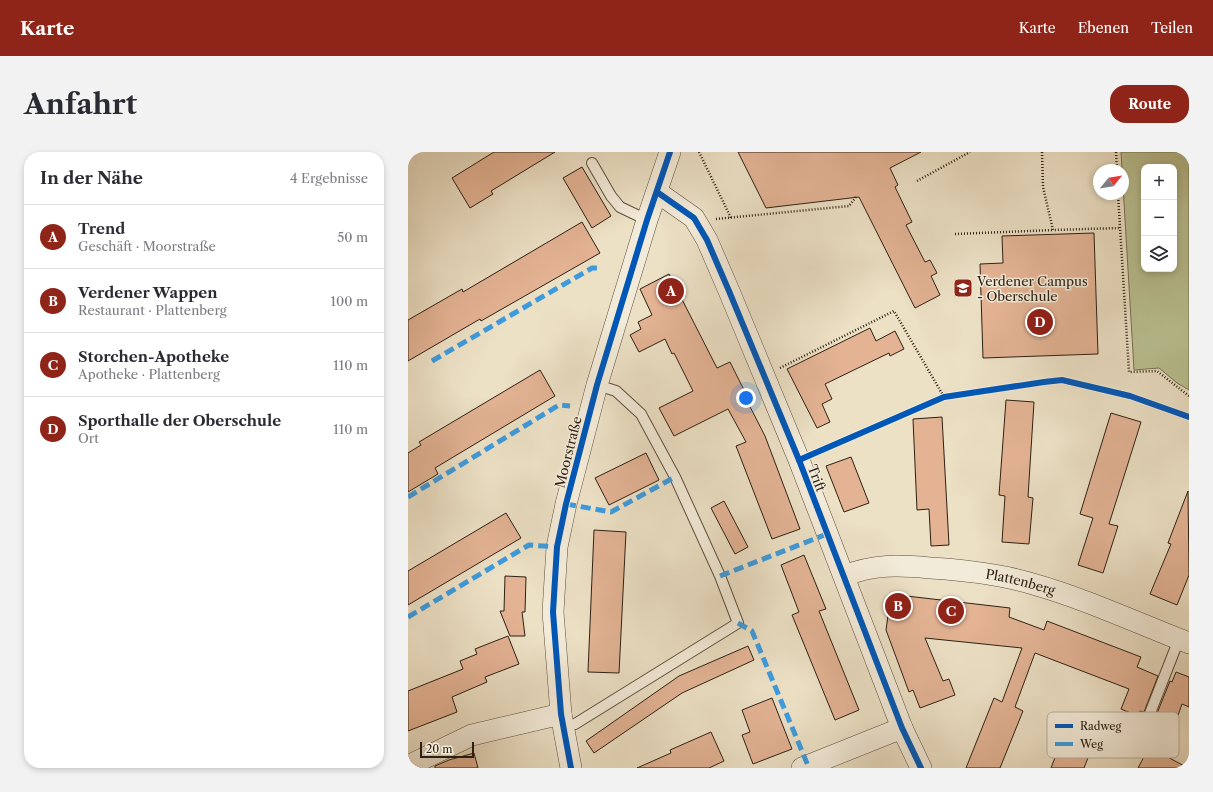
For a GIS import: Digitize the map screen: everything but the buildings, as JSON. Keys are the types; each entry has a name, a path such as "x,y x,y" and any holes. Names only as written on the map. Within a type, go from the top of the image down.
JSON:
{"street":[{"name":"Moorstraße","path":"571,768 562,720 553,612 557,548 566,504 597,385 647,220 670,152"},
{"name":"Trift","path":"657,192 694,218 707,240 764,376 844,576 902,728 921,768"},
{"name":"Plattenberg","path":"844,576 860,569 884,566 947,569 980,573 1032,584 1104,608 1184,641"},
{"path":"408,766 472,735 562,720"},
{"path":"802,768 902,728"}],"lane":[{"path":"592,163 611,196 620,207 647,220"},
{"path":"562,720 575,724 738,623 720,576 675,477 642,414 616,391 597,385"},
{"path":"1151,712 1184,641"}],"path":[{"path":"698,152 731,218"},
{"path":"917,181 970,152"},
{"path":"1042,152 1043,186 1053,230"},
{"path":"1116,152 1117,164"},
{"path":"696,221 849,206 856,197"},
{"path":"1118,200 1129,372 1158,371 1189,396"},
{"path":"955,234 1120,228"},
{"path":"764,376 894,311 944,397"}],"green space":[{"path":"1121,152 1189,152 1189,390 1177,383 1159,368 1134,370 1124,200 1129,200 1129,164 1122,164"}],"marked path":[{"path":"432,361 592,268 599,268"},
{"path":"408,497 559,405 570,406"},
{"path":"566,504 611,512 675,477"},
{"path":"720,576 827,534"},
{"path":"408,617 529,545 557,547"},
{"path":"738,623 752,631 809,768"}],"cycle path":[{"path":"571,768 561,714 553,612 557,547 566,504 597,385 647,220 670,152"},
{"path":"657,192 694,218 707,240 799,460 902,728 921,768"},
{"path":"799,460 944,397 1062,380 1130,396 1189,417"}],"place":[{"name":"Verdener Campus - Oberschule","path":"963,288"},
{"name":"Trend","path":"671,291"},
{"name":"Sporthalle der Oberschule","path":"1040,322"},
{"name":"Verdener Wappen","path":"898,606"},
{"name":"Storchen-Apotheke","path":"951,611"}]}
